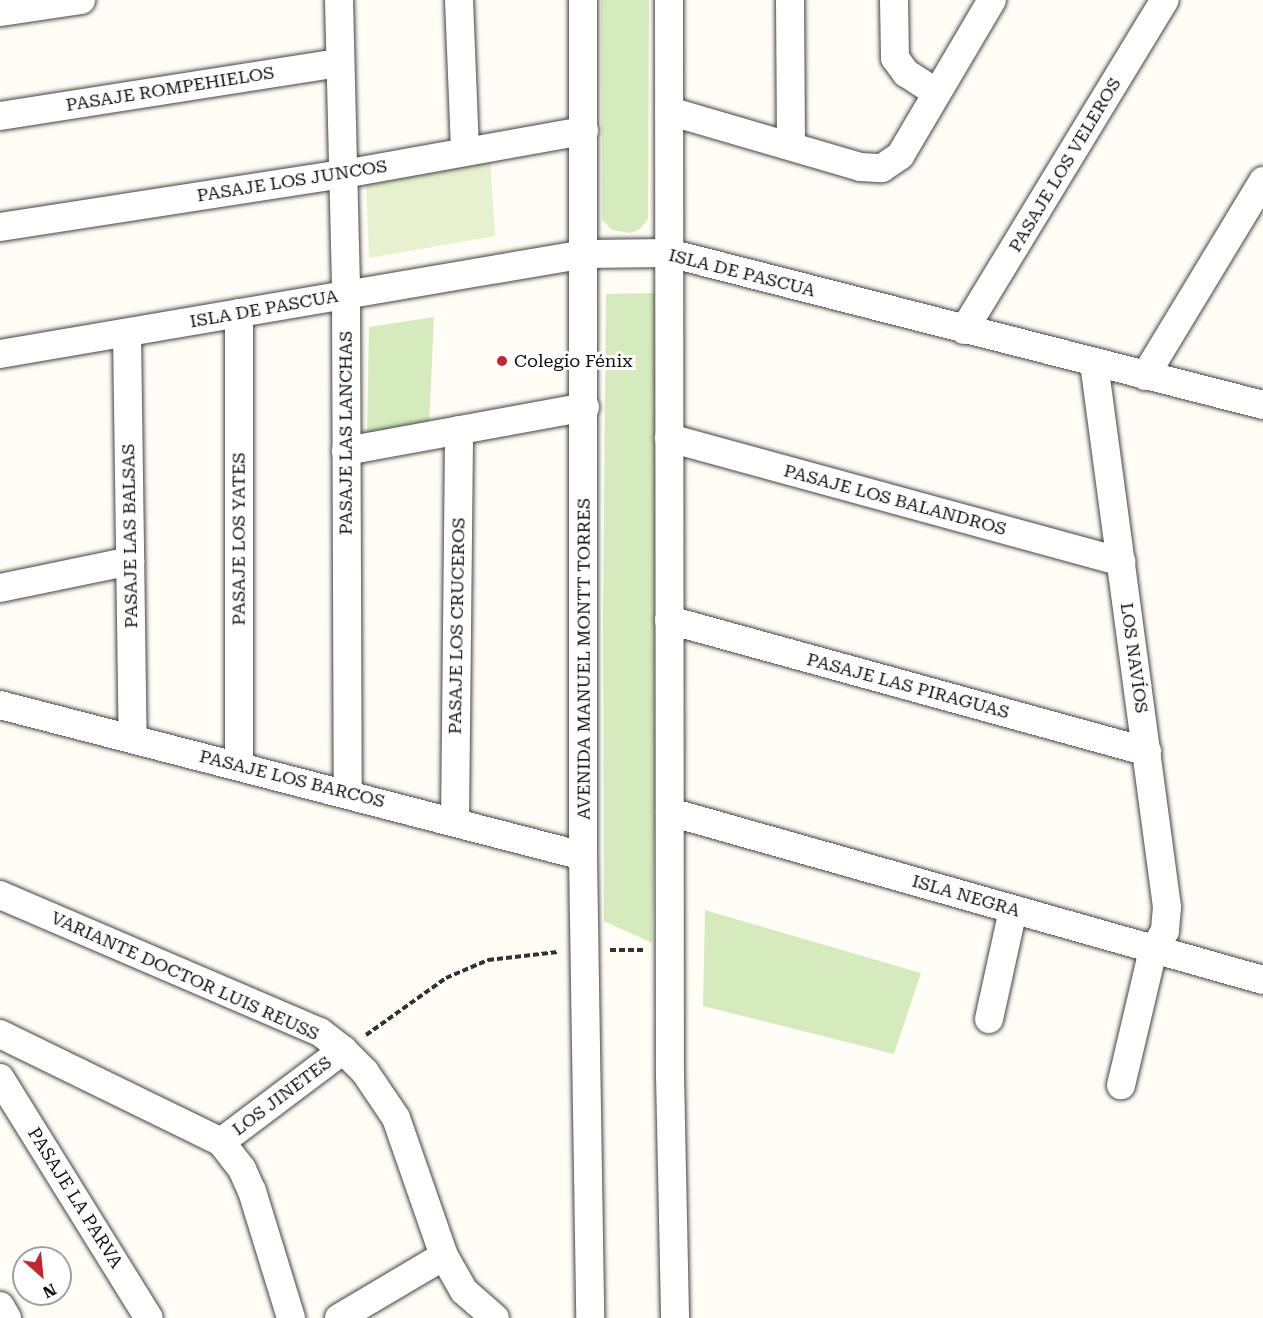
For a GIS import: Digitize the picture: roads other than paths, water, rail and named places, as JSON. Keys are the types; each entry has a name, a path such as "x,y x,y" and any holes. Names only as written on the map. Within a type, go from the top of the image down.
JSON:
{"street":[{"path":"0,12 81,0"},
{"name":"PASAJE LAS LANCHAS","path":"339,0 346,295 348,793"},
{"path":"459,0 465,150"},
{"name":"AVENIDA MANUEL MONTT TORRES","path":"583,0 585,254 583,856 590,1318"},
{"path":"669,0 669,812 675,1318"},
{"path":"790,0 791,144"},
{"path":"894,0 895,58 906,73 936,92"},
{"path":"669,111 791,144 860,166 882,168 900,156 992,0"},
{"name":"PASAJE LOS VELEROS","path":"964,330 1165,0"},
{"name":"PASAJE ROMPEHIELOS","path":"0,116 340,63"},
{"name":"PASAJE LOS JUNCOS","path":"0,227 344,174 465,150 584,131"},
{"path":"1145,376 1263,181"},
{"name":"ISLA DE PASCUA","path":"0,354 585,254 669,253 1263,405"},
{"name":"PASAJE LOS YATES","path":"239,313 239,766"},
{"name":"PASAJE LAS BALSAS","path":"127,333 133,739"},
{"name":"LOS NAVÍOS","path":"1094,363 1167,906 1165,931 1153,950 1121,1085"},
{"path":"346,451 585,407"},
{"name":"PASAJE LOS CRUCEROS","path":"455,822 459,430"},
{"name":"PASAJE LOS BALANDROS","path":"669,438 1121,562"},
{"path":"0,588 130,561"},
{"name":"PASAJE LAS PIRAGUAS","path":"669,620 1147,752"},
{"name":"PASAJE LOS BARCOS","path":"0,705 348,793 583,856"},
{"name":"ISLA NEGRA","path":"669,812 1263,980"},
{"name":"VARIANTE DOCTOR LUIS REUSS","path":"3,904 320,1032 343,1050 365,1072 396,1118 444,1256 464,1305 495,1318"},
{"path":"989,1019 1013,910"},
{"path":"0,1034 221,1142 242,1169 252,1191 291,1318"},
{"name":"LOS JINETES","path":"221,1142 343,1050"},
{"name":"PASAJE LA PARVA","path":"0,1078 149,1318"},
{"path":"339,1318 444,1256"},
{"path":"0,1306 7,1318"}],"place":[{"name":"Colegio Fénix","path":"502,361"}]}
